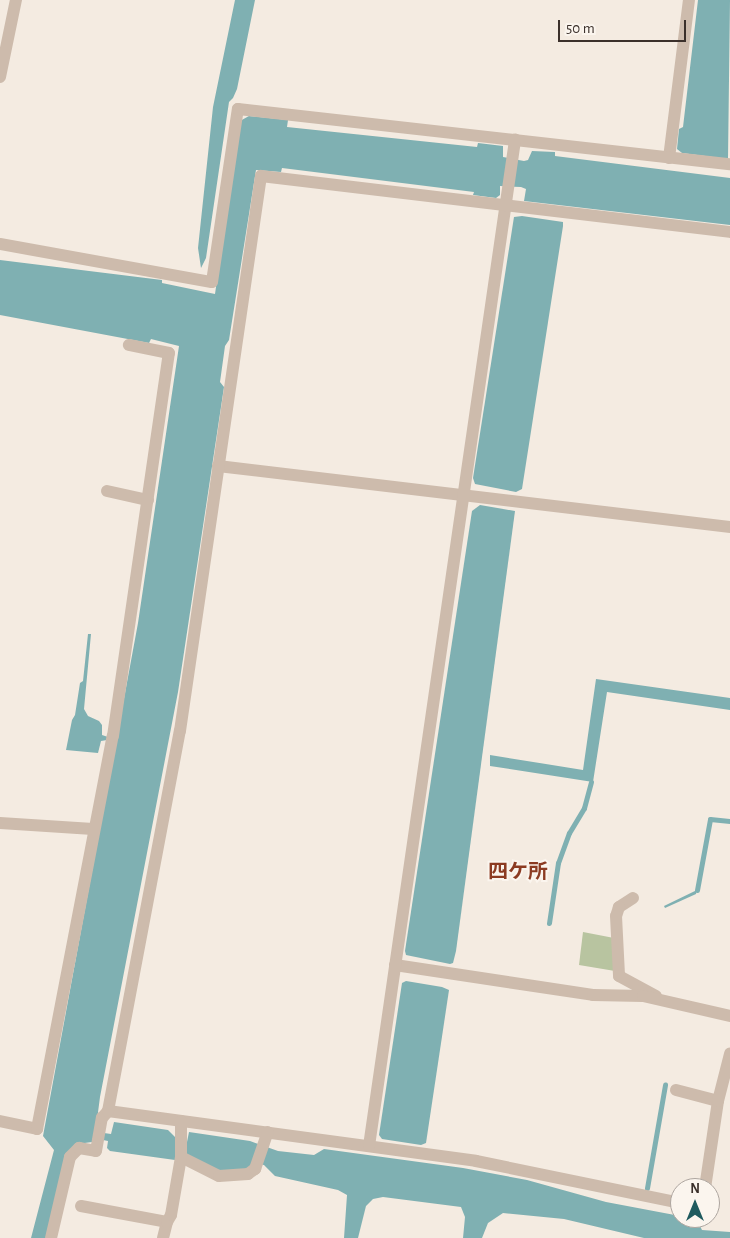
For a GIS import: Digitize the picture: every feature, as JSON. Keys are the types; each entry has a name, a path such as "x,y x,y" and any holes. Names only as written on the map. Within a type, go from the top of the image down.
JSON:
{"street":[{"path":"0,77 16,0"},
{"path":"669,158 689,0"},
{"path":"0,244 212,282 238,109 514,146 730,164"},
{"path":"369,1146 514,146"},
{"path":"51,1238 70,1157 79,1148 96,1151 102,1118 108,1111 180,731 262,176 506,200 730,232"},
{"path":"0,1121 37,1129 93,830 113,736 170,353 129,345"},
{"path":"218,466 730,527"},
{"path":"107,491 148,500"},
{"path":"0,823 93,830"},
{"path":"633,898 620,907 616,916 620,976 664,1001"},
{"path":"395,965 593,995 643,996 730,1016"},
{"path":"706,1178 718,1101 730,1054"},
{"path":"676,1090 718,1101"},
{"path":"108,1111 476,1161 670,1201"},
{"path":"163,1238 171,1215 181,1157 181,1121"},
{"path":"181,1157 219,1176 248,1174 255,1169 268,1132"},
{"path":"80,1206 167,1222"}],"green space":[{"path":"583,932 614,938 615,971 579,965"}],"water":[{"path":"235,0 255,0 237,89 229,102 206,258 201,268 198,248 213,107"},
{"path":"698,0 730,0 728,159 682,153 677,149 679,129 683,127"},
{"path":"249,116 288,120 287,127 477,147 478,143 503,146 503,157 524,161 528,160 532,151 555,152 555,156 730,178 730,225 524,201 526,189 521,187 500,186 500,195 496,198 473,195 474,192 282,168 281,172 256,170 229,340 225,346 220,382 224,387 178,692 97,1120 92,1142 77,1144 47,1238 31,1238 54,1150 43,1136 138,623 179,346 151,339 149,343 0,315 0,260 162,280 162,283 215,294 240,121"},
{"path":"522,216 563,222 563,226 522,489 516,492 475,484 473,478 514,217"},
{"path":"480,505 515,511 456,951 453,963 450,964 406,955 405,951 472,511"},
{"path":"88,634 91,634 84,709 88,716 99,721 102,725 102,735 108,737 107,740 101,741 98,753 66,750 72,720 75,715 80,683 83,681"},
{"path":"596,679 730,698 730,710 607,692 593,782 490,766 490,755 583,770"},
{"path":"697,890 696,894 665,908 664,906"},
{"path":"406,981 442,987 449,990 426,1143 421,1145 382,1139 379,1135 402,983"},
{"path":"114,1122 168,1130 176,1138 187,1142 189,1132 250,1141 278,1151 314,1155 324,1149 463,1168 527,1180 606,1202 670,1214 670,1228 701,1228 702,1230 730,1232 730,1238 644,1238 564,1219 503,1213 488,1223 482,1238 463,1238 465,1217 461,1207 383,1197 373,1199 366,1206 358,1238 344,1238 347,1195 338,1190 275,1176 264,1165 254,1163 251,1170 221,1171 175,1160 110,1151 107,1148 108,1141 103,1140 104,1133 111,1134"}],"waterway":[{"path":"549,923 558,863 569,833 584,808 591,782"},
{"path":"697,890 710,819 730,821"},
{"path":"647,1188 665,1085"}],"district":[{"name":"四ケ所","path":"518,872"}]}
